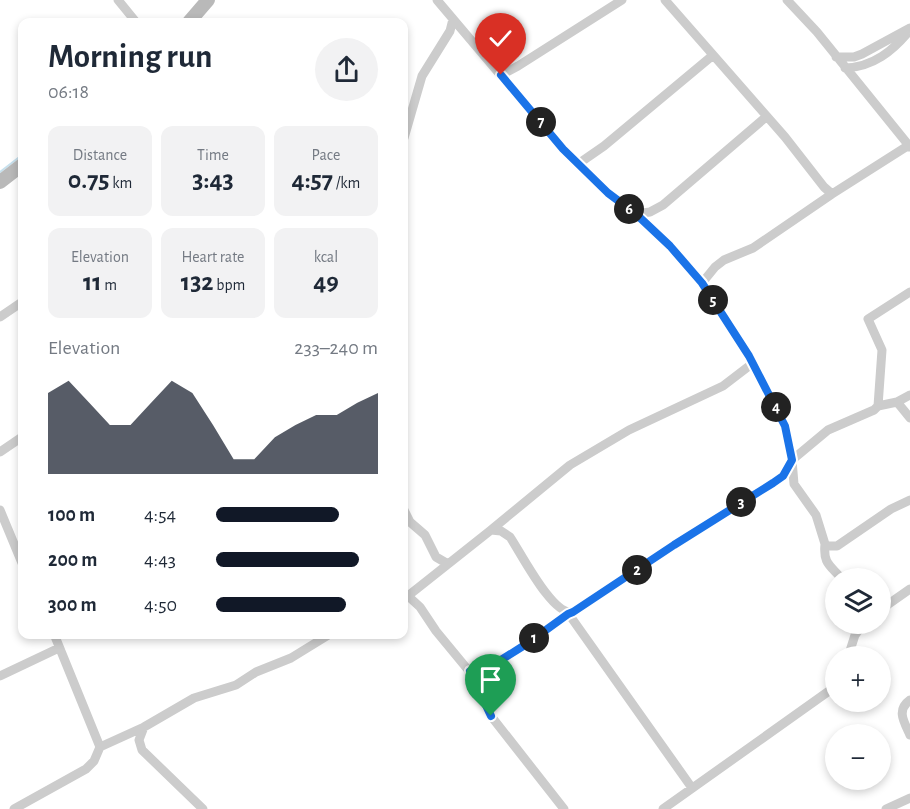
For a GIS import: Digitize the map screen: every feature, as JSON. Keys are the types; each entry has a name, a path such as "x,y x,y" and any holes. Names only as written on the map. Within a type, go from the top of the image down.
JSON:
{"main road":[{"path":"192,18 208,0"},
{"path":"0,182 18,168"}],"street":[{"path":"118,0 133,18"},
{"path":"437,0 528,109 578,164 676,251 702,283 753,363 785,426 794,484 816,516 825,544 824,556 831,568"},
{"path":"501,75 621,0"},
{"path":"665,0 832,194"},
{"path":"702,283 724,260 753,248 832,194 909,146 817,32 787,0"},
{"path":"408,124 422,76 450,31 453,19"},
{"path":"836,57 854,57 910,29"},
{"path":"845,68 857,68 874,62 899,42 910,29"},
{"path":"578,164 604,146 712,56"},
{"path":"636,214 650,212 663,205 766,117"},
{"path":"878,406 882,350 868,320 910,292"},
{"path":"0,317 18,305"},
{"path":"408,596 570,465 629,430 723,386 753,363"},
{"path":"470,671 482,672 674,545 773,483 783,476 792,460 835,425 910,395"},
{"path":"897,402 910,418"},
{"path":"0,452 18,439"},
{"path":"773,483 794,484"},
{"path":"825,544 837,546 891,509 910,500"},
{"path":"0,510 18,553"},
{"path":"408,518 425,534 436,557 434,575"},
{"path":"491,530 501,531 510,537 550,600 568,614 692,788"},
{"path":"436,557 448,564"},
{"path":"891,602 910,589"},
{"path":"408,599 420,607 436,631 470,671 491,716 564,809"},
{"path":"14,809 86,769 94,762 100,747 56,639"},
{"path":"100,747 144,728 194,698 236,685 256,672 291,658 322,639"},
{"path":"0,676 59,648"},
{"path":"663,809 825,694"},
{"path":"910,700 903,706 901,715 910,735"},
{"path":"144,728 140,740 142,750 202,809"},
{"path":"886,809 910,798"}],"waterway":[{"path":"0,172 18,158"}],"route":[{"path":"491,716 474,684 470,671 482,672 495,664 568,614 773,483 783,476 792,460 785,426 749,356 702,283 676,251 636,214 608,193 563,149 501,75"}]}
